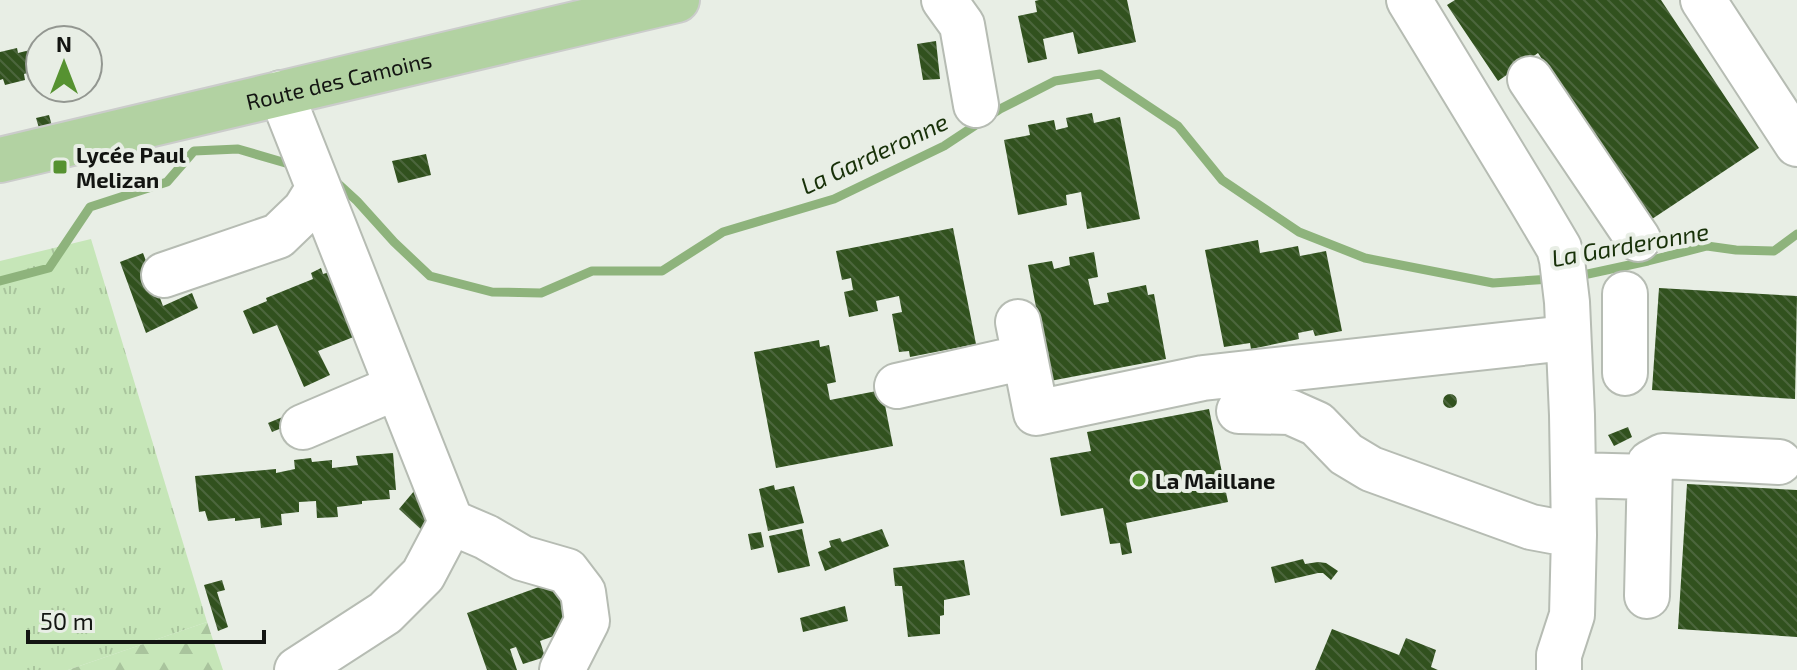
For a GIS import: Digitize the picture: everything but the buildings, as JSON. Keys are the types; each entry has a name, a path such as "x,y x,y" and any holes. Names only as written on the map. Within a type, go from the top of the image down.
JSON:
{"main road":[{"name":"Route des Camoins","path":"0,160 650,3"}],"street":[{"path":"1409,0 1559,248 1566,303 1572,415 1574,535 1572,615 1551,665"},
{"path":"1703,0 1797,144"},
{"path":"958,8 976,105"},
{"path":"1530,79 1638,239"},
{"path":"281,93 451,522 486,537 522,558 567,571 583,592 587,621 562,670"},
{"path":"1530,199 1586,163"},
{"path":"164,275 278,236 305,210 318,189"},
{"path":"897,386 1022,340 1036,413 1566,303 1624,300 1625,373"},
{"path":"303,427 397,387"},
{"path":"1239,411 1290,412 1317,424 1346,454 1371,469 1531,527 1574,535"},
{"path":"1647,596 1650,463 1663,456 1779,462"},
{"path":"1573,475 1650,477"},
{"path":"297,670 385,613 423,575 451,522"}],"green space":[{"path":"91,239 207,622 68,670 0,670 0,261"},
{"path":"207,622 223,670 68,670"}],"waterway":[{"name":"La Garderonne","path":"333,179 430,276 492,292 541,293 592,271 662,271 723,232 834,199 944,146 1000,109 1055,81 1100,74 1178,126 1222,180 1299,232 1365,258 1493,283 1551,279"},
{"name":"La Garderonne","path":"0,281 49,268 90,207 167,182 194,151 238,149 296,166"},
{"name":"La Garderonne","path":"1574,277 1707,246 1774,251 1797,234"}],"place":[{"name":"Lycée Paul Melizan","path":"60,167"},
{"name":"La Maillane","path":"1139,480"}]}
